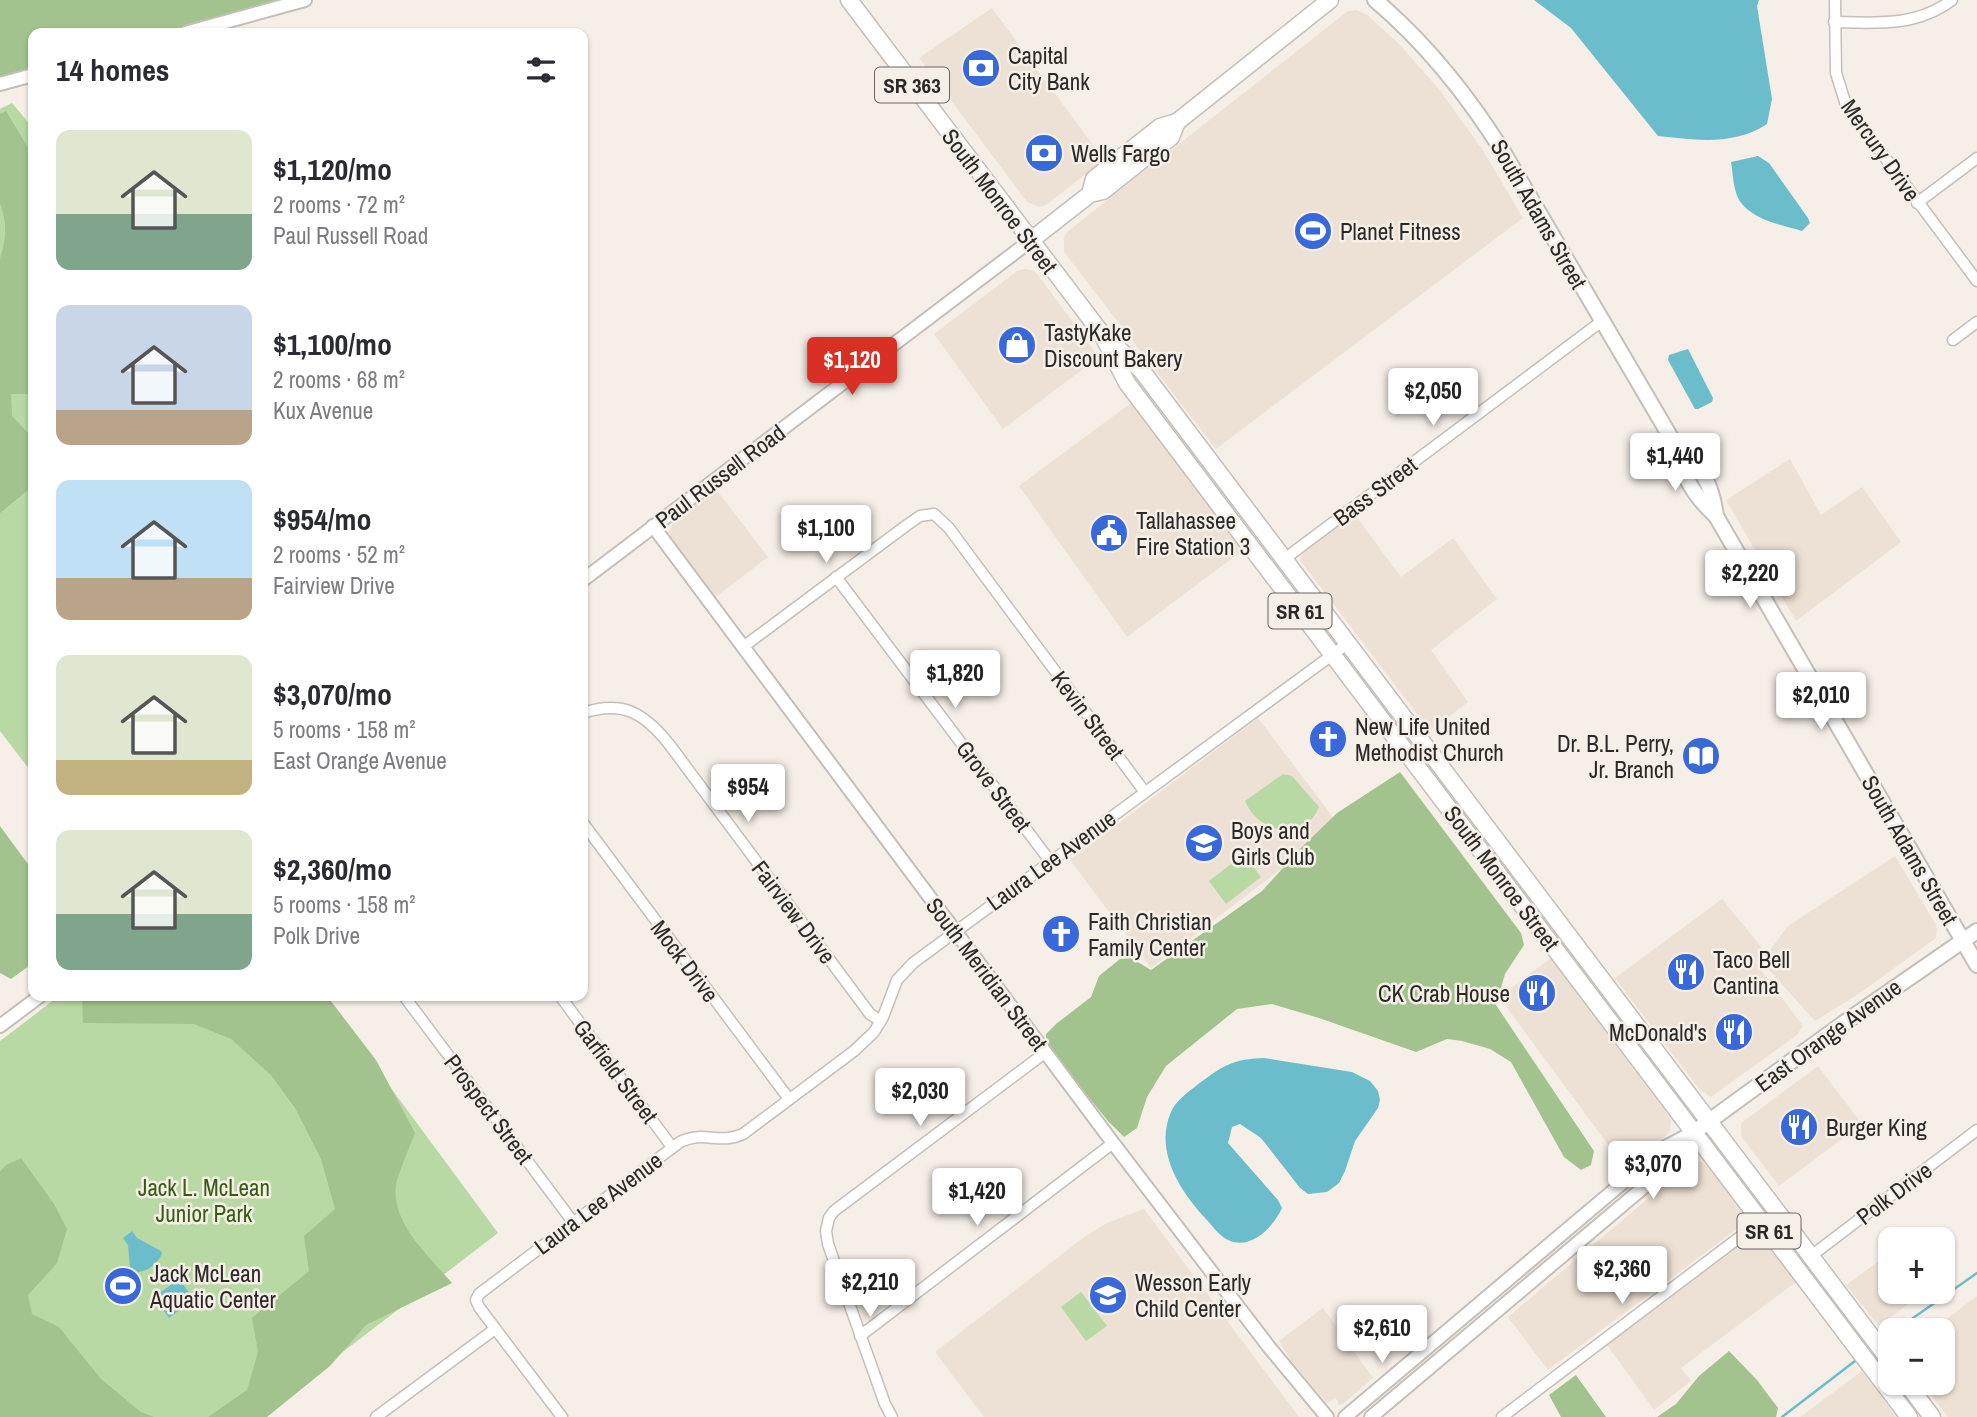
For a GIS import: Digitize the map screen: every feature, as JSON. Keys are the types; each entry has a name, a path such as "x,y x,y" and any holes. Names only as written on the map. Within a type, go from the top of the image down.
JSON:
{"main road":[{"name":"South Monroe Street","path":"849,0 1102,334 1138,366 1171,409 1878,1345"},
{"name":"Paul Russell Road","path":"1030,241 1090,194 1103,191 1171,137 1177,122 1330,0"},
{"name":"South Adams Street","path":"1375,0 1415,37 1447,72 1487,125 1677,448 1679,467 1700,501 1716,516 1977,965"},
{"name":"South Monroe Street","path":"1102,334 1127,383 1909,1417"},
{"path":"1145,406 1155,403 1171,409"},
{"path":"1220,506 1235,495"},
{"name":"East Orange Avenue","path":"1694,1132 1977,930"},
{"path":"1798,1270 1811,1267 1822,1271"},
{"path":"1916,1395 1932,1417"}],"street":[{"name":"Mercury Drive","path":"1835,0 1836,73 1846,105 1977,281"},
{"path":"1834,22 1890,23 1912,20 1931,14 1952,0"},
{"path":"202,28 295,1"},
{"path":"0,84 28,76"},
{"path":"1917,203 1977,158"},
{"name":"Paul Russell Road","path":"588,576 1030,241"},
{"name":"Bass Street","path":"1283,560 1602,321"},
{"path":"1953,340 1977,322"},
{"name":"Kevin Street","path":"836,577 926,513 940,517 1144,791"},
{"name":"South Meridian Street","path":"653,526 1113,1143 1269,1347 1327,1417"},
{"path":"743,647 836,577"},
{"name":"Grove Street","path":"836,577 1050,861"},
{"name":"Laura Lee Avenue","path":"495,1329 479,1307 476,1300 479,1294 688,1137 697,1135 721,1139 743,1134 863,1043 881,1021 902,972 1347,643"},
{"name":"Fairview Drive","path":"588,712 601,709 627,711 638,713 649,721 870,1014 881,1021"},
{"name":"Mock Drive","path":"588,830 789,1099"},
{"path":"0,1026 33,1001"},
{"name":"Prospect Street","path":"408,1001 573,1223"},
{"name":"Garfield Street","path":"564,1001 673,1147"},
{"path":"889,1416 828,1244 829,1217 1046,1052"},
{"name":"Polk Drive","path":"1811,1256 1977,1130"},
{"name":"East Orange Avenue","path":"1345,1417 1665,1147 1694,1132"},
{"name":"East Orange Avenue","path":"1371,1417 1676,1160 1694,1132"},
{"path":"860,1336 1113,1143"},
{"path":"1503,1417 1762,1221"},
{"path":"376,1417 495,1329 562,1417"}],"shaded area":[{"path":"992,8 1104,160 1040,207 1027,202 919,58"},
{"path":"1357,10 1367,15 1398,43 1438,88 1482,149 1523,218 1216,449 1064,252 1064,237 1068,231 1348,11"},
{"name":"TastyKake Discount Bakery","path":"1025,269 1037,274 1099,357 1003,429 934,334 1017,271"},
{"path":"1131,403 1243,550 1127,637 1019,486"},
{"path":"1790,459 1821,515 1862,487 1901,542 1796,621 1726,500"},
{"path":"715,488 768,557 713,599 672,543 669,531 675,519"},
{"path":"1353,512 1401,577 1453,538 1497,599 1431,650 1468,702 1430,731 1300,560 1305,551"},
{"name":"Boys and Girls Club","path":"1258,718 1339,825 1151,968 1070,860"},
{"path":"1895,856 1935,923 1936,938 1857,995 1815,1021 1761,961 1758,966 1803,1026 1797,1035 1711,1097 1700,1090 1615,978 1722,899 1767,954 1788,926"},
{"path":"1551,958 1671,1119 1670,1132 1626,1169 1499,997"},
{"name":"Burger King","path":"1818,1066 1862,1124 1779,1186 1741,1136 1741,1123"},
{"path":"1691,1162 1707,1165 1744,1214 1742,1225 1548,1370 1508,1317"},
{"name":"Wesson Early Child Center","path":"1144,1209 1299,1417 984,1417 935,1352 1083,1238 1107,1223"},
{"path":"1762,1237 1796,1282 1681,1368 1691,1381 1654,1410 1607,1345 1749,1238"},
{"path":"1878,1262 1878,1304 1908,1304 1890,1318 1878,1318 1878,1325 1846,1285"},
{"path":"1977,1296 1977,1417 1948,1417 1931,1395 1955,1395 1955,1318 1948,1318"},
{"path":"1323,1308 1373,1378 1343,1404 1338,1405 1335,1398 1327,1403 1324,1400 1290,1359 1279,1341"},
{"path":"1862,1371 1896,1417 1800,1417"}],"green space":[{"path":"0,0 277,0 178,28 28,28 28,70 0,78"},
{"path":"12,103 28,122 28,767 0,731 0,109"},
{"path":"6,111 28,148 28,394 11,394 12,416 28,433 28,490 0,513 0,258 5,230 0,203 0,114"},
{"path":"1400,772 1521,933 1524,945 1505,974 1496,1005 1594,1151 1591,1165 1581,1170 1564,1157 1511,1062 1490,1049 1447,1039 1416,1052 1272,1004 1237,1009 1166,1066 1147,1097 1137,1128 1124,1137 1046,1045 1046,1034 1091,997 1099,976 1120,959 1131,958 1151,970 1262,891 1337,813"},
{"path":"1283,774 1292,776 1319,807 1303,826 1281,830 1260,820 1251,812 1245,801"},
{"path":"0,826 28,864 28,967 11,979 0,973"},
{"path":"1244,854 1261,877 1226,904 1209,881"},
{"name":"Jack L. McLean Junior Park","path":"52,1001 327,1001 498,1233 258,1417 0,1417 0,1041"},
{"path":"82,1001 331,1001 376,1060 415,1133 397,1180 398,1209 412,1236 452,1283 366,1325 330,1366 267,1417 208,1417 247,1390 258,1352 252,1318 309,1271 304,1236 335,1209 321,1159 295,1108 271,1075 231,1039 194,1024 83,1023"},
{"path":"21,1158 54,1204 67,1229 57,1263 28,1295 32,1314 59,1327 101,1379 141,1412 154,1417 0,1417 0,1172 6,1165"},
{"path":"1081,1292 1107,1326 1086,1341 1061,1307"},
{"path":"1729,1351 1757,1380 1778,1408 1776,1417 1657,1417 1676,1404 1699,1376"},
{"path":"1576,1375 1606,1417 1561,1417 1549,1395"}],"water":[{"path":"1534,0 1759,0 1757,6 1772,99 1767,124 1728,139 1700,140 1658,136 1571,28"},
{"path":"1758,156 1769,163 1808,218 1810,223 1802,231 1759,217 1739,200 1731,162"},
{"path":"1688,349 1713,398 1712,402 1698,409 1695,409 1668,360 1669,355"},
{"path":"1264,1058 1352,1072 1370,1081 1378,1091 1380,1100 1378,1108 1355,1141 1339,1183 1327,1192 1308,1194 1300,1188 1261,1138 1240,1124 1232,1127 1228,1143 1282,1208 1261,1235 1237,1243 1219,1233 1179,1183 1168,1156 1167,1127 1176,1103 1209,1076 1237,1062"},
{"path":"132,1231 137,1238 162,1254 151,1267 135,1273 130,1269 128,1245 123,1238"},
{"path":"179,1279 194,1299 169,1318 154,1297"}],"waterway":[{"path":"1913,1318 1977,1273"},
{"path":"1782,1417 1855,1361"}],"place":[{"name":"Capital City Bank","path":"981,68"},
{"name":"Wells Fargo","path":"1044,153"},
{"name":"Planet Fitness","path":"1313,231"},
{"name":"TastyKake Discount Bakery","path":"1017,345"},
{"name":"Tallahassee Fire Station 3","path":"1109,533"},
{"name":"New Life United Methodist Church","path":"1328,739"},
{"name":"Dr. B.L. Perry, Jr. Branch","path":"1701,756"},
{"name":"Boys and Girls Club","path":"1204,843"},
{"name":"Faith Christian Family Center","path":"1061,934"},
{"name":"Taco Bell Cantina","path":"1686,972"},
{"name":"CK Crab House","path":"1537,993"},
{"name":"McDonald's","path":"1734,1032"},
{"name":"Burger King","path":"1799,1127"},
{"name":"Jack McLean Aquatic Center","path":"123,1286"},
{"name":"Wesson Early Child Center","path":"1108,1295"}]}
